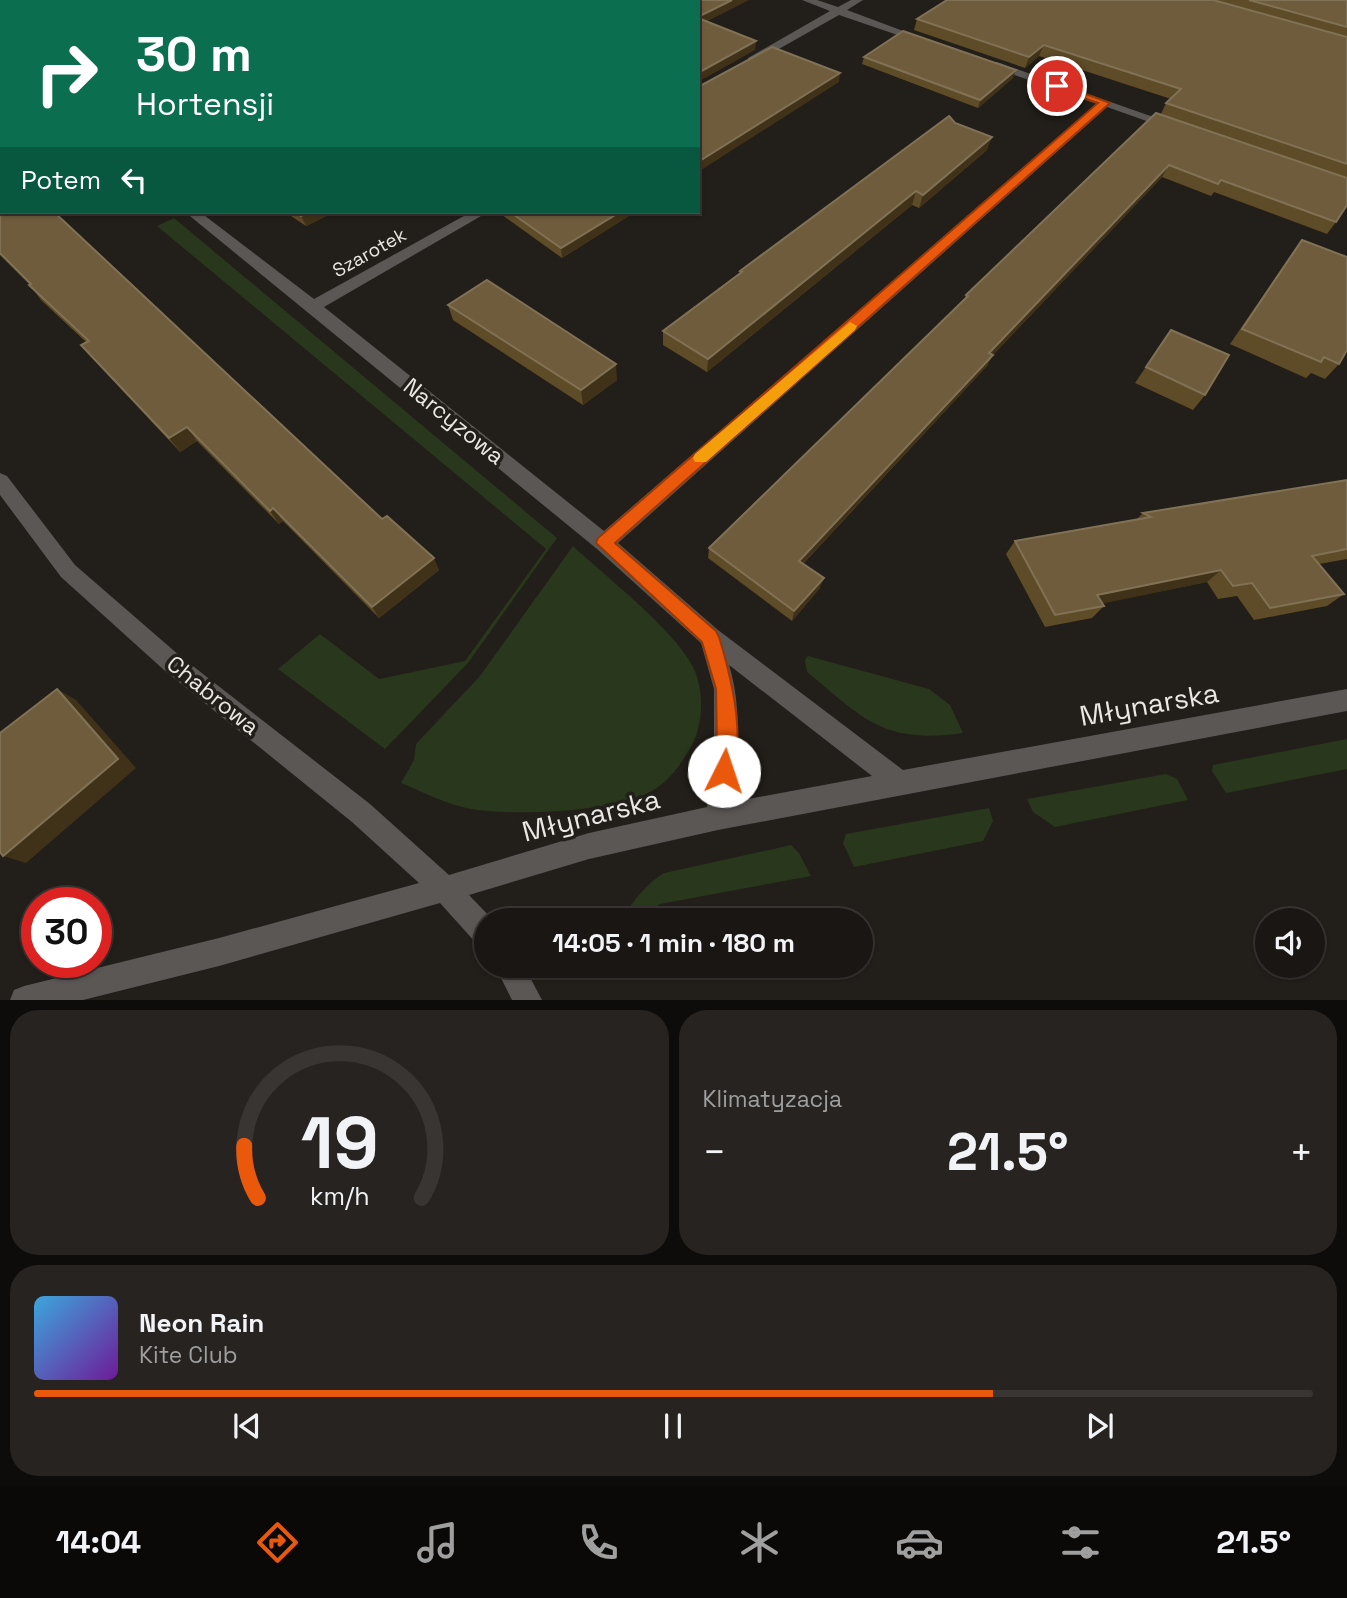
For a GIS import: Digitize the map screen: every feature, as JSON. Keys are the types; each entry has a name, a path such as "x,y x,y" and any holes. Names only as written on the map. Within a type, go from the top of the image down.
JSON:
{"street":[{"path":"807,0 940,46"},
{"path":"745,64 858,0"},
{"path":"978,59 1181,129"},
{"path":"604,543 1105,103"},
{"name":"Narcyzowa","path":"195,214 313,306 604,543 710,637 900,783"},
{"name":"Szarotek","path":"313,306 477,214"},
{"name":"Chabrowa","path":"0,481 68,571 172,663 360,813 446,889 474,920"},
{"path":"710,637 725,689 726,747 718,817"},
{"name":"Młynarska","path":"24,999 219,951 446,889 589,846 718,817 1347,700"},
{"path":"516,978 528,999"}],"green space":[{"path":"174,218 557,538 468,663 385,749 278,669 320,634 379,679 465,661 546,549 157,226"},
{"path":"573,546 658,623 674,640 695,671 701,712 693,743 679,765 670,777 644,795 606,805 559,811 510,812 471,809 401,783 414,760 416,744 480,676"},
{"path":"808,656 929,689 950,705 963,733 913,735 877,725 807,672 805,660"},
{"path":"1347,739 1347,769 1226,793 1212,771 1213,765"},
{"path":"1166,774 1177,779 1188,800 1055,827 1033,812 1027,799"},
{"path":"989,808 993,821 983,841 854,867 843,843 846,834"},
{"path":"791,845 799,853 811,876 660,904 655,908 629,908 645,888 664,873"}],"building":[{"path":"700,0 732,0 700,16"},
{"path":"947,0 1213,0 1347,37 1347,164 1166,103 1181,89 1044,45 1029,57 917,19"},
{"path":"1249,0 1347,0 1347,27"},
{"path":"700,19 756,41 700,72"},
{"path":"903,31 1016,70 980,100 864,57"},
{"path":"772,47 840,73 700,161 700,86"},
{"path":"1156,113 1347,178 1347,205 1336,222 1221,180 1218,184 1169,165 989,353 993,355 799,561 824,578 794,611 709,548 968,296 966,295"},
{"path":"949,116 955,123 992,137 923,195 916,191 708,359 663,331 742,272 740,271"},
{"path":"0,214 56,214 382,519 387,516 434,558 372,607 273,508 270,511 187,427 169,438 81,345 89,341 29,285 31,284 0,253"},
{"path":"513,214 617,214 561,248"},
{"path":"1302,240 1347,257 1347,350 1339,364 1324,357 1321,362 1242,329"},
{"path":"487,280 616,364 581,390 448,305"},
{"path":"1171,330 1229,355 1205,395 1146,367"},
{"path":"1347,480 1347,549 1312,556 1344,594 1270,608 1252,583 1233,586 1221,570 1097,595 1104,606 1055,615 1015,541 1151,517 1143,513"},
{"path":"57,689 118,759 3,856 0,852 0,733"}],"slow traffic":[{"path":"701,458 850,326"}],"route":[{"path":"724,771 725,689 710,637 604,543 1105,103 1057,86"}]}
